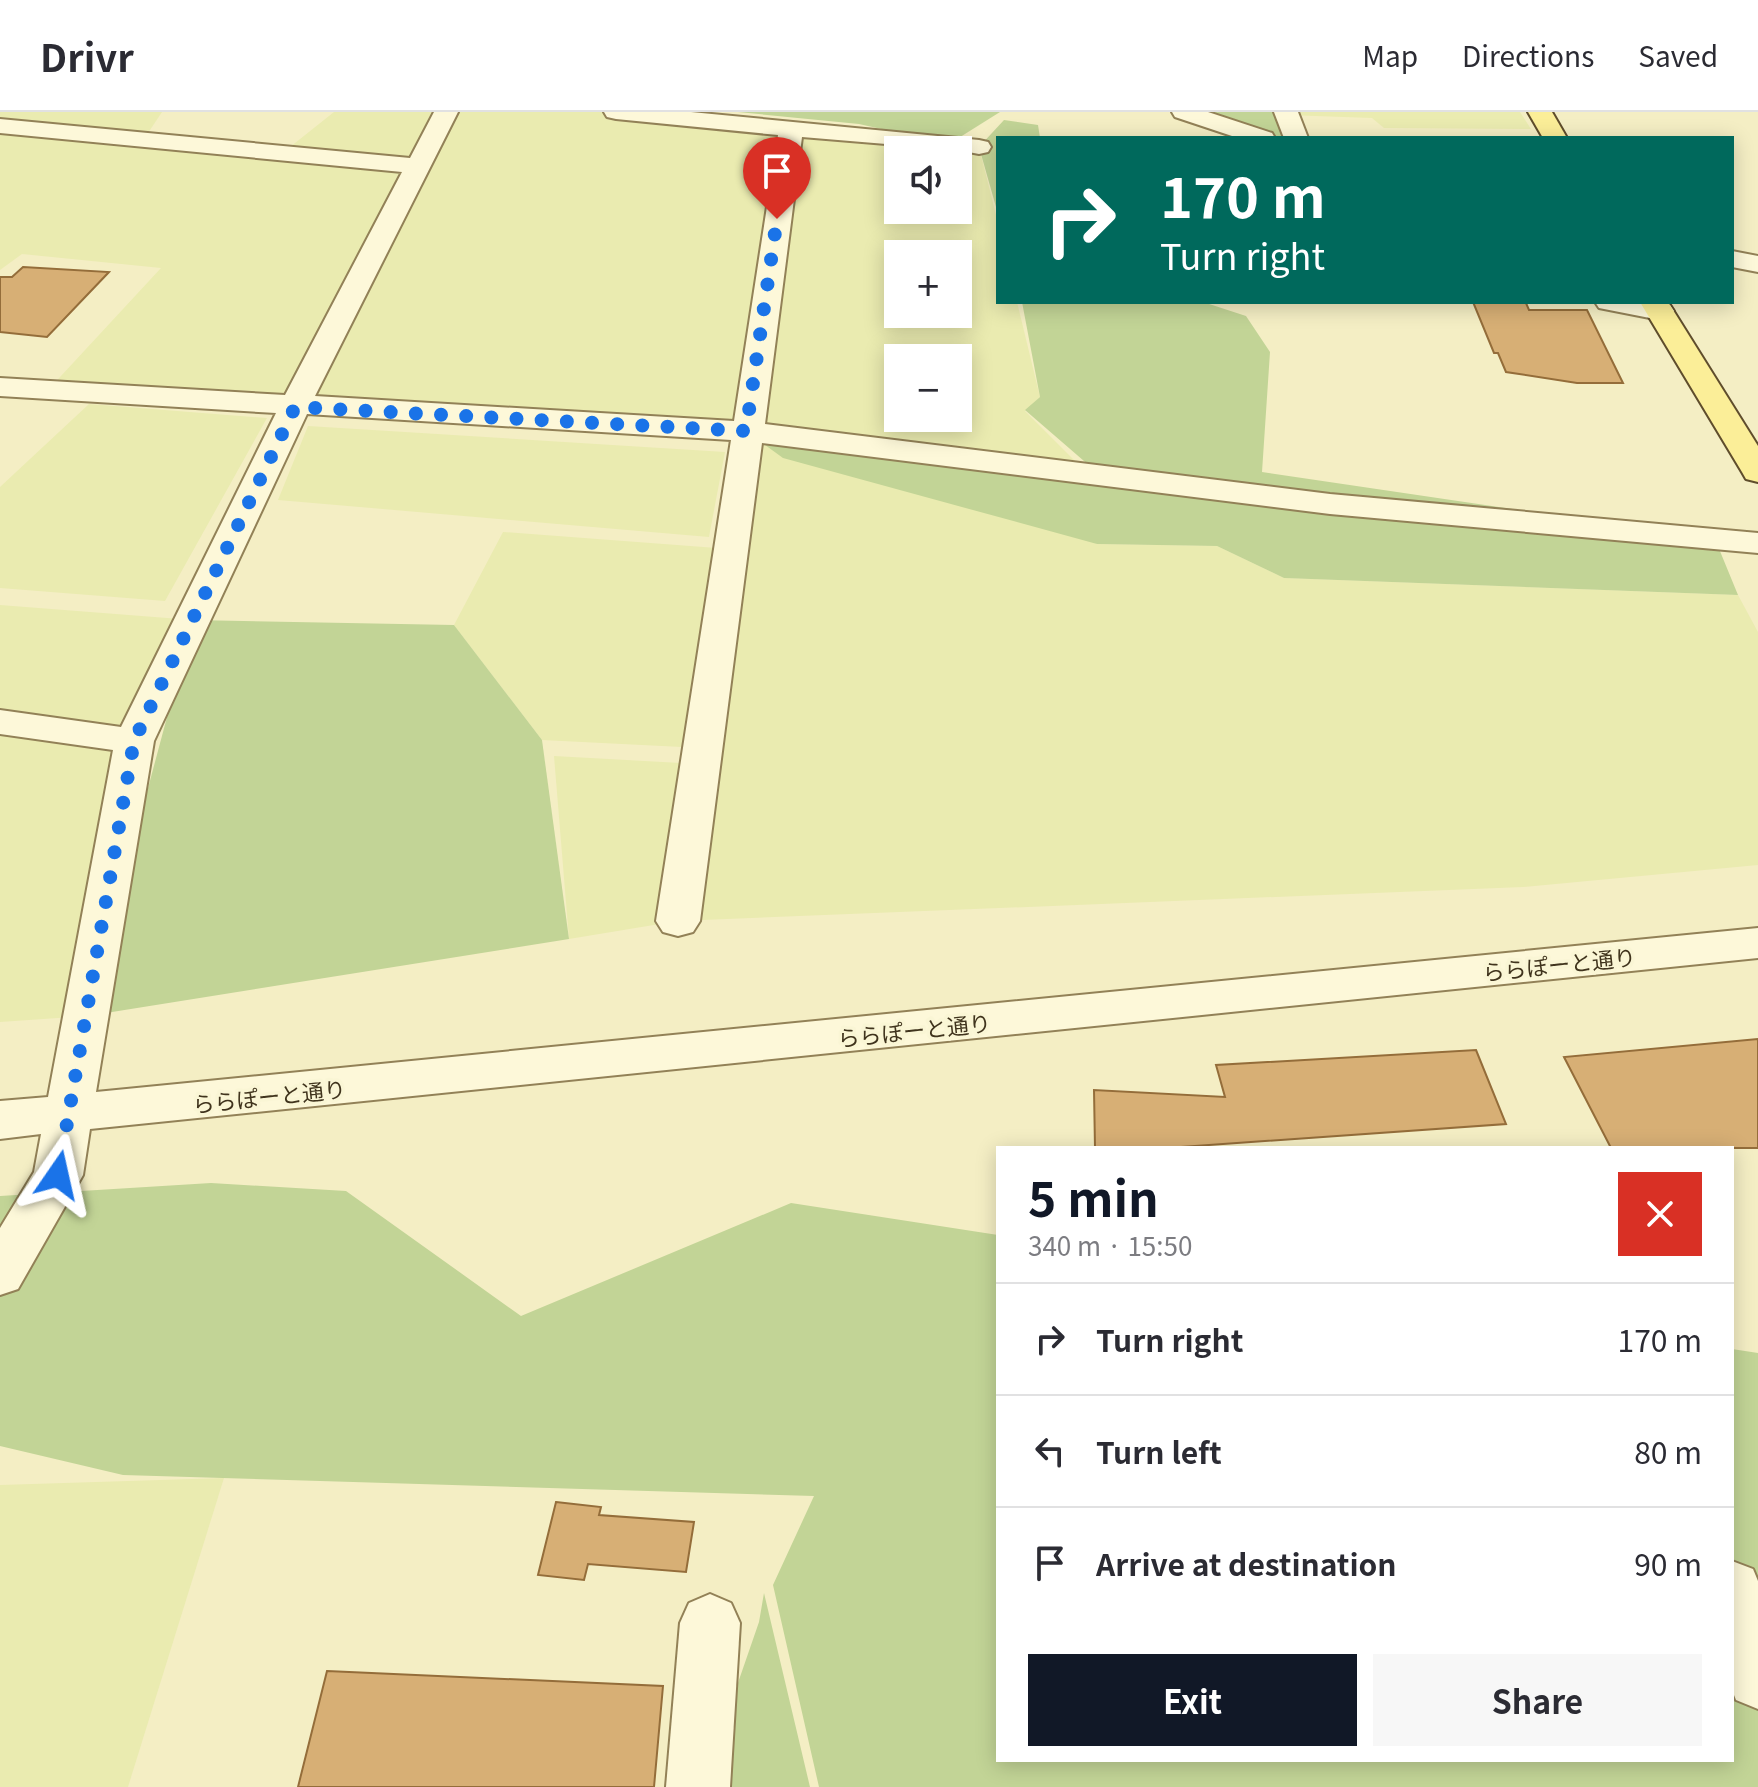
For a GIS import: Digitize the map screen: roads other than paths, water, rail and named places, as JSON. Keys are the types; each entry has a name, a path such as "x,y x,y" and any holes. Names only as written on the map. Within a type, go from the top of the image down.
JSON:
{"main road":[{"path":"1540,112 1554,136"},
{"path":"1657,307 1750,443 1758,472"}],"street":[{"path":"0,1274 58,1175 134,741 295,407 446,112"},
{"path":"616,112 979,147"},
{"path":"1184,112 1257,136"},
{"path":"1286,112 1295,136"},
{"path":"0,126 418,166"},
{"path":"678,921 791,129"},
{"path":"1734,259 1758,264"},
{"path":"1628,304 1657,307"},
{"path":"0,387 295,407 746,431 1330,504 1758,543"},
{"path":"0,722 134,741"},
{"name":"ららぽーと通り","path":"0,1120 1758,943"},
{"path":"1734,1596 1758,1679"},
{"path":"698,1787 710,1623"}]}
